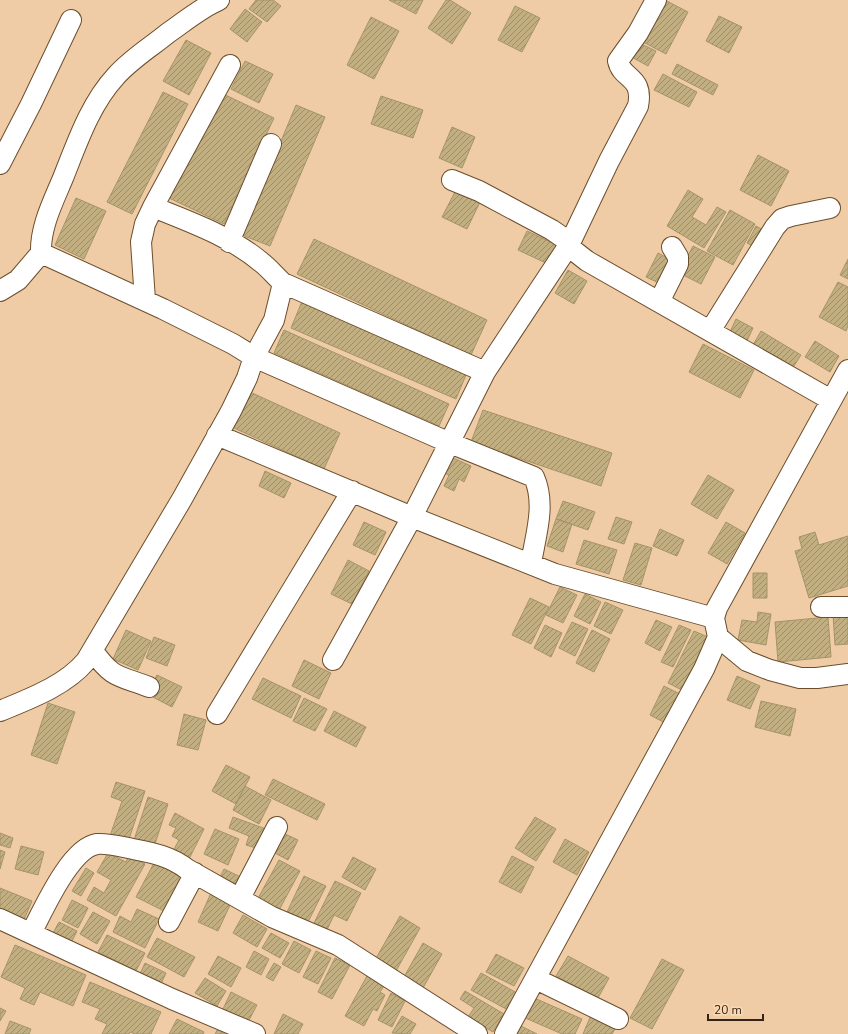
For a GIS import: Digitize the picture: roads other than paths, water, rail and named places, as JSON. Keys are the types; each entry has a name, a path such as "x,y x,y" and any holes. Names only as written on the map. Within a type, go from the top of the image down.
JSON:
{"street":[{"path":"0,291 18,280 41,253 43,229 83,130 100,96 116,76 132,61 181,24 219,0"},
{"path":"333,660 412,517 485,372 569,245 609,161 638,106 639,99 637,85 620,66 618,61 638,33 656,0"},
{"path":"0,164 31,104 71,20"},
{"path":"145,300 141,242 145,224 230,65"},
{"path":"229,242 271,144"},
{"path":"452,180 479,191 552,230 565,238 573,250 587,262 831,400"},
{"path":"153,207 192,222 229,242 261,262 283,283 485,372"},
{"path":"710,331 775,227 782,219 830,208"},
{"path":"659,302 678,264 678,257 672,247"},
{"path":"41,253 145,300 233,344 254,357 450,443 534,477 540,489 540,510 531,563"},
{"path":"0,711 38,695 78,671 93,650 108,622 182,499 247,378 254,357 274,320 283,283"},
{"path":"505,1034 704,669 718,637 714,618 717,608 831,400 846,378"},
{"path":"217,435 412,517 531,563 555,574 714,618"},
{"path":"217,714 352,491"},
{"path":"821,607 848,607"},
{"path":"718,637 747,661 770,670 800,678 817,678 848,674"},
{"path":"93,650 112,674 149,687"},
{"path":"240,898 278,827"},
{"path":"30,933 67,869 86,848 97,844 159,854 176,861 272,917 338,945 477,1034"},
{"path":"169,922 195,873"},
{"path":"0,919 172,999 255,1034"},
{"path":"536,979 618,1019"}]}
